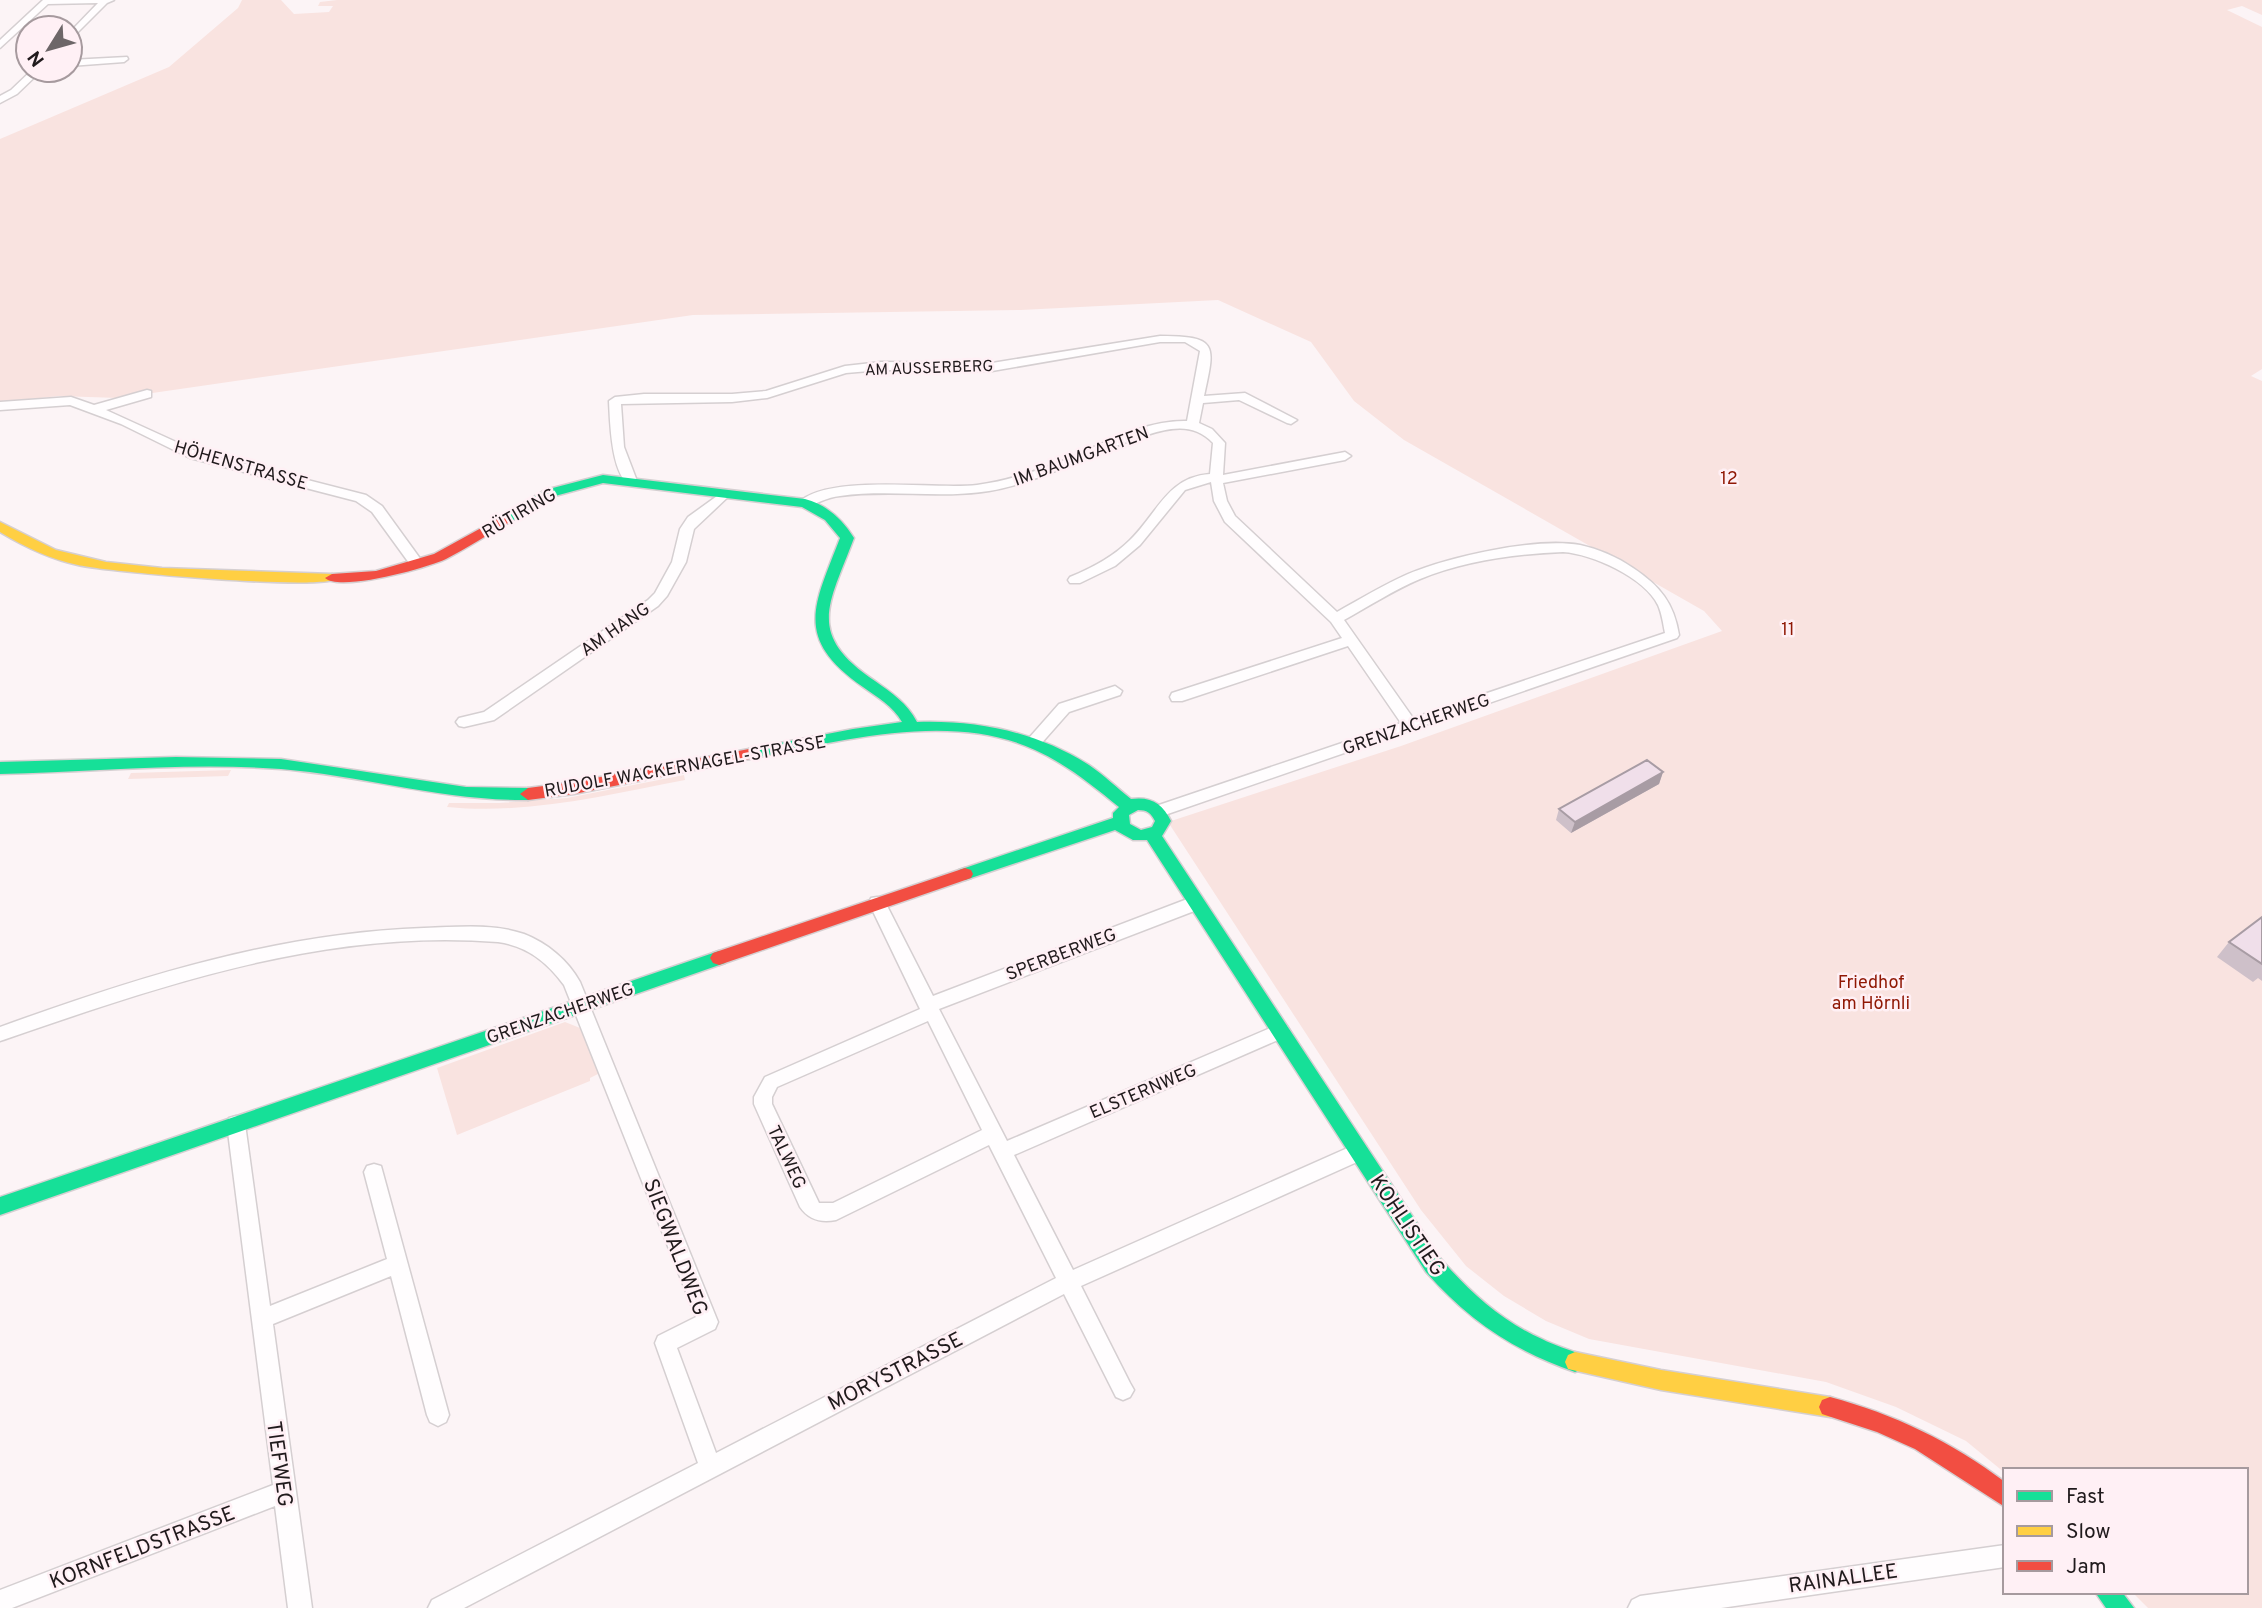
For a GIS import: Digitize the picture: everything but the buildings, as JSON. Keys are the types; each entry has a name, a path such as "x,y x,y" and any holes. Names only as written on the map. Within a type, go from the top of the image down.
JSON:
{"street":[{"path":"4,42 46,1 107,0"},
{"path":"84,22 107,0"},
{"path":"84,62 119,60"},
{"path":"0,100 22,84"},
{"name":"AM AUSSERBERG","path":"631,481 618,447 615,401 643,398 732,398 767,394 845,370 881,366 992,367 1173,338 1187,339 1205,349 1207,354 1192,425"},
{"path":"95,409 147,394"},
{"path":"1197,400 1241,396 1291,420"},
{"name":"HÖHENSTRASSE","path":"0,406 72,401 194,455 361,498 377,509 417,564"},
{"path":"1192,425 1203,428 1219,443 1215,476 1223,509 1230,519 1336,618 1411,726"},
{"name":"IM BAUMGARTEN","path":"805,503 836,491 961,490 998,486 1040,475 1144,433 1167,426 1192,425"},
{"path":"1075,580 1102,570 1125,555 1180,487 1198,478 1215,476 1227,480 1345,456"},
{"name":"RÜTIRING","path":"0,526 9,534 44,552 94,566 326,579 376,575 439,557 550,493 603,480 631,481 724,495 805,503 824,510 840,524 847,538 820,614 819,625 833,656 846,671 902,707 910,717 911,725"},
{"name":"AM HANG","path":"464,722 489,716 653,603 660,596 679,562 687,529 693,520 724,495"},
{"name":"GRENZACHERWEG","path":"1159,811 1672,635 1667,604 1650,586 1604,557 1564,548 1484,558 1418,575 1336,618"},
{"path":"1177,697 1352,640"},
{"path":"1034,742 1064,708 1115,691"},
{"name":"RUDOLF WACKERNAGEL-STRASSE","path":"0,768 225,762 322,768 402,785 509,795 559,791 911,725 989,731 1034,742 1055,750 1091,772 1129,806"},
{"path":"1149,804 1159,811 1163,816 1162,826 1152,834 1132,834 1120,822 1121,813 1129,806 1149,804"},
{"name":"GRENZACHERWEG","path":"0,1206 877,903 1120,822"},
{"name":"KOHLISTIEG","path":"1152,834 1426,1256 1449,1284 1492,1323 1521,1341 1597,1367 1851,1413 1927,1443 1984,1479 2003,1494"},
{"path":"877,903 1123,1390"},
{"name":"SPERBERWEG","path":"929,1009 1196,903"},
{"path":"0,1034 166,976 290,947 427,934 476,934 527,942 560,966 571,982 579,1007"},
{"name":"SIEGWALDWEG","path":"579,1007 708,1322 665,1343 710,1466"},
{"name":"TALWEG","path":"929,1009 771,1082 766,1089 763,1104 807,1200 813,1210 825,1213 835,1211 993,1134"},
{"name":"ELSTERNWEG","path":"1004,1151 1281,1031"},
{"name":"TIEFWEG","path":"236,1124 300,1608"},
{"name":"MORYSTRASSE","path":"440,1608 1068,1282 1359,1152"},
{"path":"374,1172 438,1415"},
{"path":"261,1319 398,1264"},
{"name":"KORNFELDSTRASSE","path":"0,1601 284,1492"},
{"name":"RAINALLEE","path":"1640,1608 2003,1556"},
{"path":"2108,1594 2122,1608"}],"green space":[{"path":"242,0 281,0 294,14 329,12 333,6 318,6 320,2 337,0 2262,0 2262,15 2242,6 2227,10 2262,27 2262,369 2251,376 2262,381 2262,1608 2148,1608 2134,1594 2248,1594 2248,1468 2003,1468 2003,1471 1966,1441 1896,1407 1826,1382 1589,1339 1546,1321 1504,1296 1466,1266 1421,1210 1168,822 1401,746 1722,631 1704,611 1404,440 1354,401 1311,342 1218,300 1021,310 693,315 118,398 59,396 0,402 0,139 169,67 238,8"},
{"path":"231,770 228,776 128,779 131,773"},
{"path":"684,775 685,780 567,802 507,808 447,807 449,803 499,803 567,798"},
{"path":"565,1022 585,1030 602,1072 590,1078 590,1081 457,1135 437,1068"}],"traffic: fast":[{"path":"503,520 550,493 603,479 812,506 834,521 847,538 824,602 821,619 823,636 831,652 846,668 894,702 911,725"},
{"path":"749,754 853,734 901,728 948,726 993,731 1038,745 1083,769 1129,806"},
{"path":"0,768 246,762 312,767 466,792 528,794"},
{"path":"1135,804 1149,805 1158,812 1163,821 1158,831 1139,836 1122,827 1121,813 1135,804"},
{"path":"965,874 1120,822"},
{"path":"1152,834 1433,1265 1463,1298 1497,1325 1534,1346 1575,1362"},
{"path":"0,1206 719,958"},
{"path":"2108,1594 2122,1608"}],"traffic: slow":[{"path":"0,526 51,553 106,566 162,572 332,578"},
{"path":"1575,1362 1661,1380 1830,1407"}],"traffic: jam":[{"path":"332,578 376,575 439,557 503,520"},
{"path":"528,794 574,788 749,754"},
{"path":"719,958 965,874"},
{"path":"1830,1407 1877,1421 1922,1442 1965,1467 2003,1495"}],"park label":[{"name":"12","path":"1729,478"},
{"name":"11","path":"1788,629"},
{"name":"Friedhof am Hörnli","path":"1871,992"}]}
